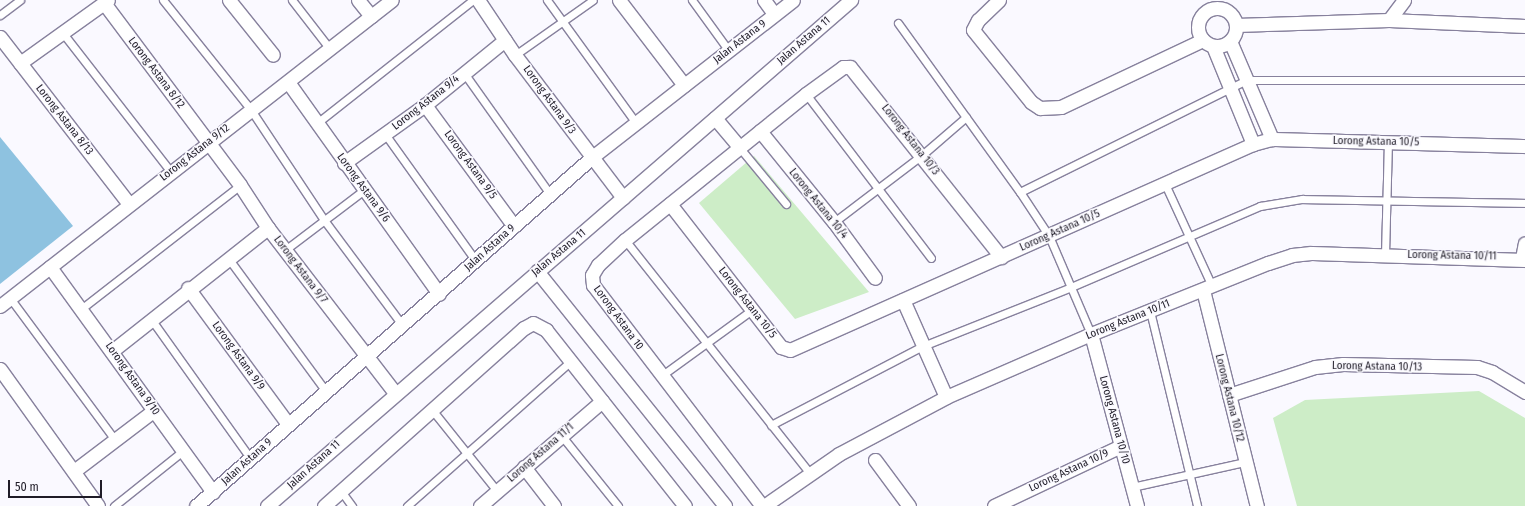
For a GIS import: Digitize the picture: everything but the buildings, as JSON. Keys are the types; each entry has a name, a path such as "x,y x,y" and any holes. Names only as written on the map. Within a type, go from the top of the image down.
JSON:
{"street":[{"path":"229,0 273,55"},
{"path":"358,0 371,16"},
{"name":"Lorong Astana 9/12","path":"5,302 129,204 209,144 391,0"},
{"name":"Lorong Astana 9/3","path":"478,0 515,55 591,158 623,198"},
{"path":"619,0 684,85"},
{"path":"764,0 774,14"},
{"name":"Jalan Astana 9","path":"196,506 251,459 288,424 327,393 591,158 793,0"},
{"name":"Jalan Astana 11","path":"267,506 395,393 851,0"},
{"path":"999,0 978,20 973,30 1032,102 1040,108 1061,107 1208,43 1230,41"},
{"path":"1390,20 1404,0"},
{"path":"20,63 106,1"},
{"name":"Lorong Astana 8/12","path":"106,1 209,144"},
{"path":"1236,25 1226,10 1209,10 1198,24 1230,86 1253,144"},
{"path":"1236,25 1390,20 1525,26"},
{"path":"1236,25 1230,41 1272,139"},
{"name":"Lorong Astana 8/13","path":"0,37 129,204"},
{"name":"Lorong Astana 9/4","path":"344,163 425,105 505,40"},
{"name":"Lorong Astana 10/3","path":"806,94 843,67 850,67 922,155 1001,257"},
{"name":"Lorong Astana 9/6","path":"288,82 344,163 439,294"},
{"name":"Lorong Astana 10","path":"763,506 661,376 593,284 592,275 598,265 625,240 806,94"},
{"name":"Lorong Astana 9/5","path":"425,105 514,226"},
{"path":"715,118 739,147"},
{"name":"Lorong Astana 10/4","path":"760,131 834,222 875,278"},
{"name":"Lorong Astana 10/5","path":"670,204 781,347 790,350 1253,144 1272,139 1525,146"},
{"name":"Lorong Astana 9/7","path":"209,144 240,185 268,228 366,358 395,393"},
{"path":"112,350 188,288 268,228"},
{"path":"1523,259 1525,243"},
{"name":"Lorong Astana 10/11","path":"763,506 839,454 946,397 1091,334 1292,255 1385,255 1523,259"},
{"name":"Lorong Astana 9/10","path":"50,267 112,350 153,411 213,492"},
{"path":"536,272 725,506"},
{"name":"Lorong Astana 9/9","path":"188,288 288,424"},
{"name":"Lorong Astana 10/12","path":"1208,288 1228,395 1257,506"},
{"path":"903,300 946,397"},
{"path":"324,506 433,411 524,328 533,323 546,330 685,506"},
{"name":"Lorong Astana 10/10","path":"1091,334 1137,506"},
{"name":"Lorong Astana 10/13","path":"1228,395 1315,366 1343,364 1477,367 1492,372 1525,392"},
{"path":"0,368 98,506"},
{"name":"Lorong Astana 11/1","path":"480,506 602,400"},
{"path":"74,471 153,411"},
{"name":"Lorong Astana 10/9","path":"994,506 1121,446"},
{"path":"875,460 909,506"},
{"path":"524,467 554,506"}],"lane":[{"path":"0,15 20,0"},
{"path":"163,0 251,110 324,220 403,326"},
{"path":"292,0 330,49"},
{"path":"317,123 473,0"},
{"path":"547,0 636,123"},
{"path":"515,55 593,0"},
{"path":"692,0 729,51"},
{"path":"898,23 1020,192 1049,236 1091,334"},
{"path":"62,32 171,172"},
{"path":"464,73 550,194"},
{"path":"1020,192 1230,86 1247,80 1525,80"},
{"path":"806,94 931,258"},
{"path":"834,222 922,155 966,117"},
{"path":"385,134 476,261"},
{"path":"1385,255 1388,143"},
{"path":"739,147 786,204"},
{"path":"1165,184 1191,236 1208,288"},
{"path":"81,309 240,185"},
{"path":"285,250 364,190"},
{"path":"772,425 923,346 1071,287 1260,206 1282,201 1525,203"},
{"path":"625,240 810,473"},
{"path":"228,258 327,393"},
{"path":"5,302 115,440"},
{"path":"661,376 752,310"},
{"path":"1150,311 1197,506"},
{"path":"151,319 251,459"},
{"path":"407,506 468,454 571,361"},
{"path":"433,411 497,491"},
{"path":"561,435 618,506"},
{"path":"114,506 183,451"},
{"path":"1132,487 1190,476 1245,462"},
{"path":"341,491 352,506"}],"green space":[{"path":"754,156 869,292 795,319 699,203"},
{"path":"1479,391 1525,418 1525,506 1297,506 1273,418 1305,400"}],"water":[{"path":"0,137 73,226 0,284"}]}
